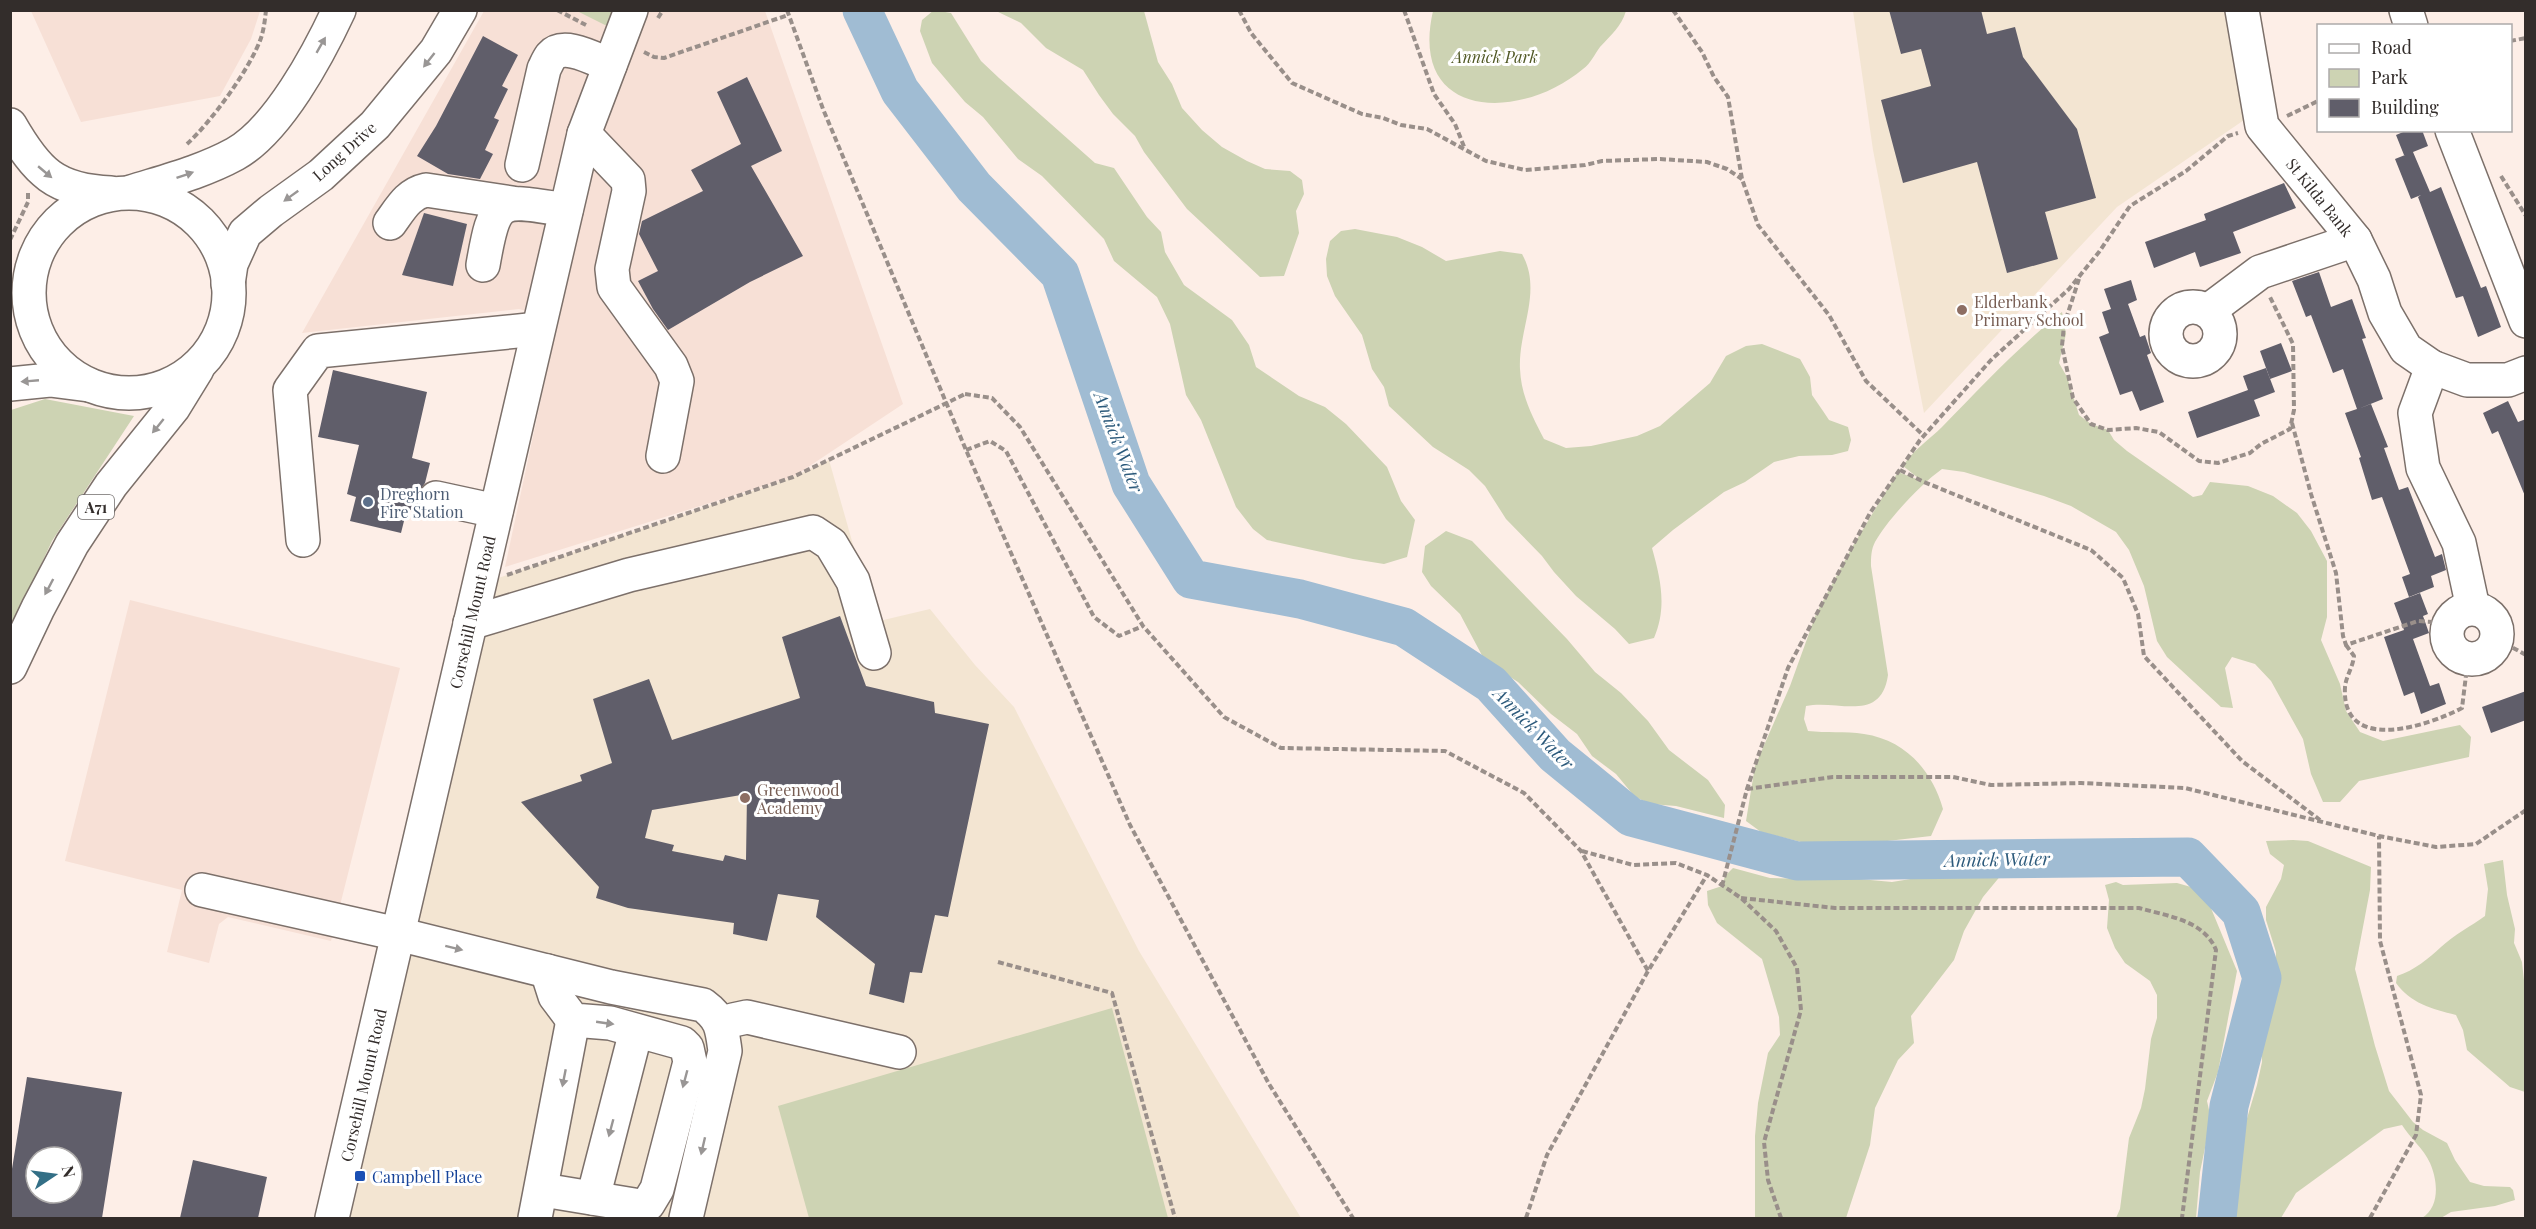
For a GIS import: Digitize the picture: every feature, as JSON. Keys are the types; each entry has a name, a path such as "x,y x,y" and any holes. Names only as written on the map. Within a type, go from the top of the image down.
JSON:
{"main road":[{"path":"91,385 66,371 47,350 34,325 20,308 36,255 54,226 73,209 95,198 125,193 218,163 237,153 276,116 309,66 339,10"},
{"name":"Long Drive","path":"228,285 231,264 245,233 321,175 375,125 436,51 460,10"},
{"name":"Corsehill Mount Road","path":"332,1218 584,134 631,10"},
{"name":"St Kilda Bank","path":"2242,10 2262,126 2355,240 2374,279 2385,313 2406,349 2432,367 2467,380 2508,380 2526,374"},
{"path":"522,165 544,69 552,56 564,50 615,54"},
{"path":"10,125 28,155 41,170 54,180 95,192 153,196 169,202 196,219 213,238 223,260 228,285 227,312 218,338 203,360 179,379 151,390 120,392 91,385 50,380 10,384"},
{"path":"2453,132 2526,321"},
{"path":"584,134 628,180 629,190 612,269 614,288 671,366 677,381 663,456"},
{"path":"390,223 407,199 415,193 426,190 512,203 523,202 566,210"},
{"path":"483,265 489,226 494,215 501,208 512,203"},
{"path":"2208,311 2260,272 2355,240"},
{"path":"303,540 290,390 318,351 538,329"},
{"name":"A71","path":"10,667 72,544 111,485 172,408 203,360"},
{"path":"2432,367 2415,413 2423,468 2458,543 2461,616 2447,638 2455,653 2468,659 2478,659 2486,655 2493,649 2497,639 2494,622 2489,615 2461,616"},
{"path":"436,498 496,511"},
{"path":"470,623 629,575 813,532 831,544 853,581 874,652"},
{"path":"202,890 673,1000 703,1005 716,1014 722,1027 725,1051 686,1218"},
{"path":"547,971 555,996 573,1020 539,1204 593,1198 640,1206 648,1204 654,1197 690,1062 687,1048 682,1043 610,1023 573,1020"},
{"path":"593,1198 650,1034 673,1000"},
{"path":"722,1027 734,1020 747,1017 899,1052"}],"path":[{"path":"181,150 206,126 254,53 261,37 266,10"},
{"path":"557,10 615,54 664,58 788,13 823,109 966,450 1130,825 1269,1084 1353,1218"},
{"path":"1239,10 1251,33 1292,83 1362,114 1383,118 1401,125 1427,129 1486,161 1525,170 1585,165 1602,161 1660,159 1707,162 1727,169 1742,179"},
{"path":"1404,10 1434,93 1455,124 1466,150"},
{"path":"1673,10 1702,52 1714,77 1728,97 1742,179 1758,225 1829,315 1866,381 1924,436"},
{"path":"1722,886 1747,789 1788,668 1870,513 1924,436 1991,360 2068,289 2098,252 2130,206 2186,171 2228,136 2262,126"},
{"path":"2497,171 2526,216"},
{"path":"10,240 28,202 28,191 22,184"},
{"path":"2080,275 2064,325 2062,346 2073,398 2091,424 2108,430 2136,428 2159,432 2199,460 2218,463 2250,453 2261,444 2290,429 2292,422 2294,410 2293,344 2260,272"},
{"path":"478,585 793,477 965,394 992,398 1020,427 1143,626 1224,717 1281,748 1445,751 1524,793 1581,851 1648,971"},
{"path":"2292,422 2311,494 2336,573 2343,636 2354,656 2345,687 2351,715 2358,723 2384,730 2429,723 2462,708 2468,659"},
{"path":"966,450 990,441 1006,451 1094,617 1119,636 1143,626"},
{"path":"1900,470 2091,550 2123,578 2138,614 2144,656 2242,761 2323,822"},
{"path":"2346,645 2418,621 2461,616"},
{"path":"2497,639 2526,655"},
{"path":"1747,789 1833,777 1953,777 1991,784 2081,783 2185,788 2379,836 2436,846 2476,844 2526,810"},
{"path":"2370,1218 2416,1135 2421,1095 2380,940 2379,836"},
{"path":"1581,851 1633,865 1676,863 1707,875 1741,898 1776,932 1797,968 1801,1010 1764,1142 1768,1180 1781,1218"},
{"path":"1526,1218 1546,1155 1648,971 1707,875"},
{"path":"1741,898 1835,908 2139,908 2186,921 2211,938 2216,950 2182,1218"},
{"path":"998,962 1112,993 1175,1218"}],"shaded area":[{"path":"31,11 260,11 251,39 220,96 81,122"},
{"path":"484,11 765,11 903,404 793,477 505,567 558,320 519,309 302,333"},
{"name":"Elderbank Primary School","path":"1853,11 2233,11 2247,118 2117,207 1924,413 1873,150"},
{"name":"Greenwood Academy","path":"829,460 875,622 930,609 975,665 1014,707 1139,951 1301,1218 332,1218 478,585 793,477"},
{"path":"130,600 400,668 331,941 228,917 219,924 209,963 167,952 182,890 65,861"}],"green space":[{"path":"934,10 951,13 981,61 1095,163 1114,168 1147,217 1161,232 1165,252 1184,285 1232,320 1249,345 1256,367 1299,396 1325,407 1346,424 1387,467 1401,501 1415,520 1407,557 1384,564 1353,559 1267,540 1253,529 1236,507 1201,420 1186,395 1170,324 1157,297 1114,261 1104,239 1042,176 1018,159 983,117 965,102 932,63 920,31 922,20"},
{"name":"Annick Park","path":"1433,10 1626,11 1612,35 1583,69 1557,86 1529,98 1501,103 1475,101 1453,91 1437,74 1430,47"},
{"path":"577,11 614,11 607,26"},
{"path":"996,11 1144,11 1158,62 1172,84 1182,108 1202,130 1222,147 1247,161 1265,169 1290,171 1302,180 1304,194 1296,211 1299,233 1284,276 1260,277 1187,209 1144,152 1135,136 1113,114 1083,70 1046,48 1021,23"},
{"path":"1355,229 1397,237 1422,247 1446,261 1500,251 1522,254 1528,268 1530,296 1520,354 1522,388 1544,439 1566,448 1591,446 1637,436 1660,426 1710,383 1726,356 1746,346 1762,344 1800,359 1810,377 1812,395 1829,420 1848,427 1851,440 1848,451 1832,455 1799,456 1774,462 1745,482 1724,492 1652,548 1661,594 1658,627 1654,638 1629,644 1576,596 1506,519 1485,486 1469,470 1433,447 1389,406 1384,387 1372,369 1362,335 1335,296 1327,276 1326,259 1330,241 1341,231"},
{"path":"2062,312 2066,334 2059,363 2067,377 2079,415 2091,424 2108,430 2114,440 2127,451 2193,497 2202,495 2210,482 2248,486 2273,496 2297,513 2311,531 2327,561 2327,617 2321,640 2340,684 2346,711 2360,732 2383,741 2460,725 2471,737 2469,757 2359,781 2340,802 2323,802 2311,774 2303,739 2271,681 2255,664 2232,657 2225,668 2233,708 2221,707 2167,657 2157,641 2144,586 2129,550 2116,532 2071,506 2044,496 1964,472 1942,469 1896,513 1873,548 1871,566 1888,675 1884,690 1877,700 1867,704 1806,706 1804,719 1808,731 1857,733 1879,737 1904,750 1915,759 1932,782 1943,809 1931,836 1870,843 1846,849 1817,846 1761,832 1746,821 1755,766 1790,686 1816,614 1851,549 1891,483 1898,472 1922,481 1903,466 1907,460 2015,353"},
{"path":"45,399 134,416 52,541 11,629 11,410"},
{"path":"1446,531 1472,541 1567,639 1595,672 1621,693 1648,721 1669,750 1708,780 1725,805 1724,818 1676,806 1651,804 1635,797 1616,774 1592,756 1577,734 1551,714 1518,682 1485,661 1460,614 1431,586 1422,572 1425,546"},
{"path":"2266,841 2308,841 2371,867 2370,890 2355,969 2389,1091 2413,1122 2447,1143 2470,1182 2484,1186 2510,1187 2515,1200 2495,1206 2451,1212 2441,1218 2422,1218 2435,1201 2435,1178 2421,1148 2402,1125 2384,1129 2296,1193 2281,1218 2233,1218 2236,1209 2236,1186 2242,1135 2262,1062 2261,1030 2268,1009 2275,971 2276,952 2266,920 2266,907 2281,879 2284,865 2270,854"},
{"path":"2503,860 2507,895 2515,929 2514,943 2522,962 2525,990 2525,1092 2510,1087 2467,1050 2463,1030 2456,1015 2430,1008 2415,1000 2396,983 2397,976 2421,964 2451,938 2485,916 2488,889 2484,864"},
{"path":"1733,868 1770,878 1838,877 1892,882 1929,876 1953,878 1975,873 2002,874 1983,897 1964,931 1954,960 1911,1016 1914,1043 1898,1060 1875,1108 1870,1145 1846,1218 1755,1218 1755,1136 1758,1103 1768,1053 1780,1035 1779,1017 1762,959 1717,923 1708,905 1707,891 1722,886 1725,876"},
{"path":"2116,882 2123,885 2177,883 2191,887 2208,901 2237,971 2218,1072 2207,1101 2211,1119 2200,1172 2196,1218 2116,1218 2120,1209 2129,1138 2141,1108 2145,1089 2151,1039 2157,1018 2157,995 2150,981 2125,963 2115,948 2107,928 2109,900 2105,885"},
{"path":"1112,1008 1168,1218 809,1218 778,1106"}],"building":[{"path":"1889,10 1981,10 1987,34 2015,27 2023,57 2077,129 2096,198 2045,212 2058,259 2007,273 1977,162 1903,183 1881,100 1931,86 1921,49 1901,54"},
{"path":"483,36 518,55 502,86 508,89 494,118 499,120 485,150 493,154 480,179 448,174 417,156 436,126"},
{"path":"747,77 782,151 751,166 803,256 750,282 668,330 653,309 638,281 658,271 639,234 642,221 703,191 691,170 741,144 717,92"},
{"path":"2403,132 2423,132 2428,146 2413,152 2430,192 2441,187 2481,288 2486,286 2501,327 2478,337 2463,296 2456,298 2418,197 2421,195 2411,199 2395,159 2405,155 2396,135"},
{"path":"2284,183 2296,208 2233,232 2241,253 2200,267 2195,252 2154,268 2145,242 2206,220 2204,214"},
{"path":"424,213 467,224 453,286 402,275"},
{"path":"2319,272 2331,307 2352,299 2366,338 2362,339 2383,399 2358,409 2371,404 2388,447 2384,448 2399,490 2408,487 2435,557 2442,554 2446,570 2431,576 2434,587 2409,597 2402,577 2410,574 2382,497 2372,500 2359,458 2361,457 2345,413 2357,409 2343,369 2333,373 2311,315 2306,317 2292,281"},
{"path":"2131,280 2137,300 2128,304 2140,337 2145,335 2151,353 2147,355 2164,402 2140,411 2132,391 2120,395 2099,337 2109,333 2102,312 2111,309 2104,289"},
{"path":"2281,343 2292,371 2270,379 2260,351"},
{"path":"2266,368 2275,392 2254,400 2260,416 2197,438 2188,412 2248,390 2243,376"},
{"path":"333,370 427,392 412,458 430,463 425,483 418,493 418,512 407,509 401,533 350,521 356,497 347,494 359,445 318,437"},
{"path":"2508,401 2518,422 2526,419 2525,496 2498,431 2492,434 2483,413"},
{"path":"2420,593 2428,614 2423,616 2429,633 2413,639 2430,686 2439,683 2446,704 2421,714 2414,692 2404,696 2384,637 2404,630 2394,603"},
{"name":"Greenwood Academy","path":"840,616 866,686 934,702 935,713 989,724 948,917 935,915 922,973 910,972 904,1003 869,994 875,964 816,917 819,900 778,894 767,941 733,934 734,923 628,908 596,898 599,887 521,802 582,781 580,775 612,763 593,699 649,679 672,740 800,698 782,637","holes":["747,794 746,860 725,855 723,861 672,851 674,845 645,838 652,810"]},
{"path":"2526,691 2526,720 2491,733 2482,707"},
{"path":"27,1077 122,1092 102,1218 10,1218 10,1181"},
{"path":"193,1160 267,1177 258,1218 180,1218"}],"waterway":[{"name":"Annick Water","path":"862,10 900,91 974,187 1060,274 1131,484 1191,579 1300,599 1404,627 1491,684 1555,755 1631,817 1797,861 2188,857 2241,912 2262,978 2229,1106 2217,1218"}],"place":[{"name":"Elderbank Primary School","path":"1962,310"},
{"name":"Dreghorn Fire Station","path":"368,502"},
{"name":"Greenwood Academy","path":"745,798"},
{"name":"Campbell Place","path":"360,1176"}]}
